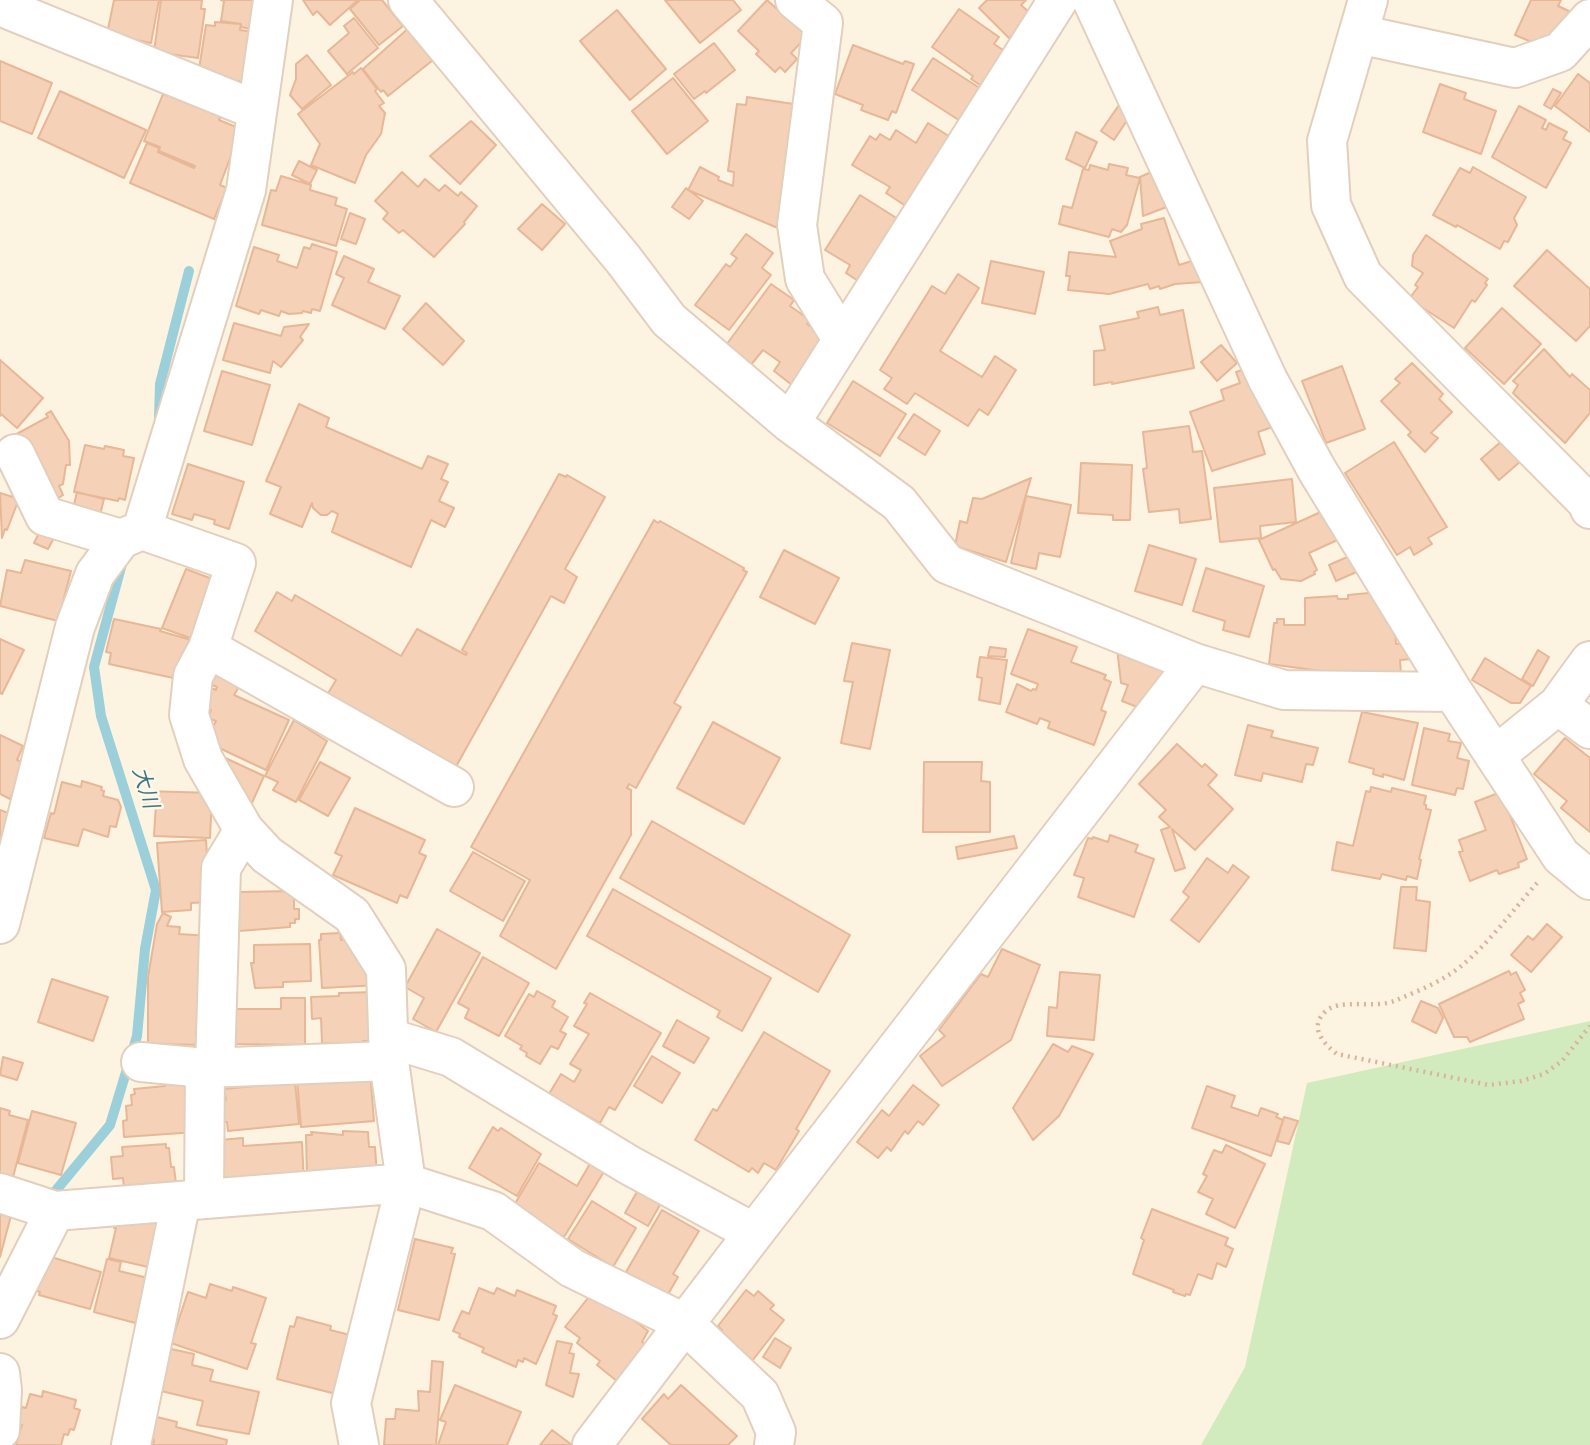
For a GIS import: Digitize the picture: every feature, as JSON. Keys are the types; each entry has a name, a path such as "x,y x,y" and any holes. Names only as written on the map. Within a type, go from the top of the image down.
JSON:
{"street":[{"path":"0,924 75,627 95,574 131,534 246,190 273,0"},
{"path":"408,0 623,259 669,320 790,423 899,503 947,564 1195,663 1284,690 1453,692"},
{"path":"790,423 1058,0"},
{"path":"1092,0 1268,380 1317,470 1453,692 1561,856 1590,880"},
{"path":"0,6 256,110"},
{"path":"816,8 797,225 805,279 842,340"},
{"path":"1590,19 1560,52 1515,68 1363,17 1328,141 1331,205 1363,276 1587,502 1590,509"},
{"path":"15,454 45,516 131,534 236,563 208,648 193,676 189,715 203,759 244,830 267,855 352,915 386,969 389,1049 406,1183 351,1403 359,1445"},
{"path":"208,648 454,787"},
{"path":"1494,755 1558,705 1590,661"},
{"path":"592,1445 1195,663"},
{"path":"1558,705 1590,729"},
{"path":"131,1445 192,1199 210,1068 221,868 244,830"},
{"path":"141,1062 210,1068 389,1049 451,1057 629,1165 754,1233"},
{"path":"0,1194 55,1211 406,1183 493,1211 572,1268 684,1323 760,1395 776,1432 774,1445"},
{"path":"0,1320 55,1211"},
{"path":"0,1373 0,1430"}],"path":[{"path":"1561,856 1471,957 1448,975 1392,1002 1338,1005 1328,1009 1320,1018 1317,1030 1322,1042 1337,1054 1489,1085 1521,1082 1544,1074 1562,1061 1590,1026"}],"green space":[{"path":"1590,1021 1590,1445 1201,1445 1245,1367 1307,1083"}],"building":[{"path":"114,0 159,0 151,43 107,34"},
{"path":"161,0 202,0 201,9 205,9 198,58 154,52"},
{"path":"221,0 261,0 256,30 221,21 224,1"},
{"path":"303,0 358,0 330,25 317,11 313,15"},
{"path":"360,0 382,0 403,26 379,45 350,9"},
{"path":"665,0 733,0 741,10 700,43"},
{"path":"767,0 807,36 791,53 797,59 785,72 780,67 775,72 756,54 759,51 738,31"},
{"path":"987,0 1026,0 1021,5 1032,15 1009,38 979,8"},
{"path":"1531,0 1561,0 1558,6 1571,12 1561,34 1539,45 1515,35"},
{"path":"959,9 999,37 994,44 1012,56 989,91 932,47"},
{"path":"617,10 666,69 630,100 580,41"},
{"path":"354,18 378,48 347,74 328,51 349,33 344,26"},
{"path":"215,22 241,24 240,30 255,32 250,86 199,69 206,25 215,26"},
{"path":"412,25 438,56 388,96 383,90 381,92 363,69"},
{"path":"714,43 735,70 694,99 674,74"},
{"path":"853,45 903,64 905,61 914,64 896,113 892,111 888,120 861,110 863,105 835,94"},
{"path":"307,55 331,85 302,109 290,95 296,79 296,64"},
{"path":"933,58 989,94 968,126 912,90"},
{"path":"0,61 52,83 32,134 0,121"},
{"path":"361,68 377,89 375,91 384,103 379,106 385,113 381,134 366,155 355,183 311,165 320,144 298,114"},
{"path":"1578,74 1590,83 1590,132 1555,106"},
{"path":"673,78 708,121 667,154 632,111"},
{"path":"1440,84 1466,93 1464,99 1496,111 1481,154 1423,132"},
{"path":"1553,89 1561,93 1551,109 1544,105"},
{"path":"60,91 146,130 124,178 38,138"},
{"path":"163,94 222,114 219,120 241,129 220,185 227,188 214,219 130,183 147,143 159,148 158,152 194,168 195,166 159,151 160,147 144,141"},
{"path":"747,97 807,106 792,234 688,190 700,167 719,177 718,180 733,186 734,172 728,171 737,104 746,105"},
{"path":"1119,105 1132,113 1114,140 1101,131"},
{"path":"1519,106 1546,120 1542,128 1546,130 1549,123 1567,132 1563,139 1571,143 1546,188 1492,157"},
{"path":"471,121 496,145 460,184 430,156"},
{"path":"928,123 955,140 912,210 886,193 890,187 852,165 870,136 876,140 880,134 890,140 896,130 916,143"},
{"path":"1076,132 1097,142 1085,168 1066,159"},
{"path":"299,161 317,170 310,184 292,175"},
{"path":"1109,164 1128,168 1126,175 1140,178 1127,225 1121,232 1112,229 1109,237 1059,224 1063,206 1072,208 1083,169 1089,170 1090,165 1108,170"},
{"path":"1473,167 1526,197 1514,218 1517,225 1508,242 1504,241 1500,249 1433,215 1460,168 1470,173"},
{"path":"1156,170 1172,205 1143,216 1140,177"},
{"path":"402,172 418,187 425,179 439,191 445,185 458,196 461,192 477,206 465,224 434,257 403,230 399,233 383,219 388,213 375,201"},
{"path":"281,176 311,185 310,190 337,198 335,205 347,209 336,246 262,225 271,190 276,191"},
{"path":"686,188 703,201 689,219 672,207"},
{"path":"860,195 909,226 869,288 846,273 850,265 825,250"},
{"path":"542,204 565,224 542,250 518,229"},
{"path":"350,213 365,219 356,244 341,239"},
{"path":"1164,218 1179,265 1195,260 1203,282 1175,284 1160,289 1159,286 1150,289 1148,284 1109,294 1068,290 1070,276 1066,276 1069,252 1116,257 1110,241 1142,229 1141,224"},
{"path":"746,234 773,253 762,268 771,275 729,330 695,305 726,264 730,267 737,258 731,254"},
{"path":"1426,235 1488,279 1485,283 1487,285 1475,302 1472,300 1454,328 1409,299 1418,287 1415,285 1423,273 1412,266 1413,255"},
{"path":"312,244 337,252 320,311 312,309 311,313 303,311 289,314 281,311 279,316 261,310 259,314 236,306 254,247 279,255 277,261 297,268 304,247 310,249"},
{"path":"1547,250 1590,289 1590,326 1576,341 1514,286"},
{"path":"344,256 374,269 368,282 400,296 385,329 332,305 344,278 336,274"},
{"path":"991,261 1044,272 1035,314 982,303"},
{"path":"958,274 979,288 940,351 982,377 995,356 1016,370 988,415 979,409 968,426 915,393 907,404 884,389 892,378 880,370 932,286 945,294"},
{"path":"771,284 794,300 790,306 810,320 807,324 822,335 823,345 792,385 774,371 780,362 763,350 746,371 721,352"},
{"path":"426,303 464,341 443,365 403,329"},
{"path":"1158,307 1160,315 1183,310 1194,368 1094,385 1094,351 1105,350 1100,326 1139,318 1137,312"},
{"path":"1502,308 1541,344 1504,384 1465,348"},
{"path":"234,323 281,336 284,327 309,324 300,337 303,340 281,367 273,361 270,373 223,360"},
{"path":"1221,345 1237,363 1217,381 1201,362"},
{"path":"1544,349 1570,377 1572,374 1590,390 1590,413 1565,443 1513,393 1518,385 1513,381"},
{"path":"0,360 43,398 17,428 1,414 0,416"},
{"path":"1412,363 1443,394 1439,399 1452,412 1431,433 1438,438 1425,452 1408,435 1411,432 1381,401 1400,383 1395,379"},
{"path":"1342,366 1365,429 1326,443 1302,381"},
{"path":"1248,368 1278,425 1258,432 1265,454 1212,471 1190,412 1224,400 1221,390 1240,383 1236,372"},
{"path":"222,371 270,385 252,445 204,431"},
{"path":"853,381 906,414 880,456 827,423"},
{"path":"299,404 329,418 326,427 422,469 428,456 448,464 441,479 448,482 439,501 454,508 445,527 431,520 411,567 332,532 338,514 332,511 321,515 313,508 312,503 302,527 270,514 281,487 266,481"},
{"path":"51,411 69,441 70,465 66,465 63,484 59,486 63,495 54,501 11,437 48,417 46,414"},
{"path":"914,414 940,431 925,455 898,438"},
{"path":"1189,426 1193,452 1202,451 1211,519 1180,523 1179,509 1149,512 1143,469 1147,468 1143,432"},
{"path":"1503,440 1521,461 1499,480 1481,459"},
{"path":"1394,442 1447,527 1428,538 1432,544 1414,555 1410,547 1397,555 1345,473"},
{"path":"85,445 124,450 123,456 134,458 125,500 74,492"},
{"path":"1081,463 1132,465 1130,520 1113,520 1113,515 1078,513"},
{"path":"188,464 244,482 229,529 214,524 215,520 194,514 192,520 172,514"},
{"path":"559,474 566,477 567,475 605,497 565,569 577,577 564,603 551,596 453,772 324,700 336,680 255,631 277,592 292,601 295,595 401,656 417,629 466,655 462,650"},
{"path":"1031,478 1006,562 955,546 960,521 967,523 973,498 982,499"},
{"path":"1292,479 1296,522 1260,526 1261,538 1220,542 1214,488"},
{"path":"77,492 104,499 100,515 73,509"},
{"path":"0,493 19,499 2,538"},
{"path":"1026,496 1071,505 1060,557 1039,553 1036,569 1011,563"},
{"path":"1325,510 1344,537 1309,553 1317,570 1315,574 1301,581 1281,579 1275,569 1273,570 1259,540"},
{"path":"654,520 747,572 674,703 681,707 636,788 629,784 627,788 631,790 631,835 556,969 500,936 530,880 471,847"},
{"path":"42,527 56,534 48,549 34,543"},
{"path":"1149,545 1196,559 1182,605 1135,591"},
{"path":"784,550 839,578 815,624 760,597"},
{"path":"1354,554 1361,570 1336,581 1329,565"},
{"path":"25,560 71,571 58,621 0,606 7,570 21,573"},
{"path":"1206,568 1264,586 1249,637 1223,630 1225,621 1193,611"},
{"path":"186,569 220,582 199,641 162,628"},
{"path":"1379,592 1394,617 1396,644 1411,643 1412,659 1400,660 1401,675 1381,675 1381,672 1326,674 1269,664 1274,623 1277,623 1277,619 1284,619 1284,625 1305,625 1305,598 1337,596 1338,599 1348,599 1348,595"},
{"path":"114,619 161,629 160,631 198,642 187,681 109,664 111,653 106,652"},
{"path":"1028,629 1077,647 1071,662 1106,675 1104,679 1111,682 1101,710 1106,712 1094,745 1048,728 1050,722 1040,718 1037,724 1006,712 1017,684 1031,691 1036,690 1038,684 1011,674"},
{"path":"0,639 24,650 2,694 0,693"},
{"path":"852,643 890,650 870,749 841,743 853,682 844,681"},
{"path":"990,647 1006,649 1005,657 988,656"},
{"path":"1117,648 1167,672 1160,686 1155,684 1145,710 1122,701 1128,685 1121,683"},
{"path":"1538,650 1549,657 1533,686 1522,679"},
{"path":"980,657 1007,660 1000,704 979,700 982,678 977,677"},
{"path":"1485,658 1531,686 1520,703 1511,703 1472,680"},
{"path":"217,672 240,685 234,695 289,720 266,770 215,746 218,740 212,736 211,730 216,721 208,718 211,710 207,709 210,702 207,701 211,688 216,690 217,687 210,684"},
{"path":"1362,712 1418,723 1404,780 1373,774 1374,769 1349,762"},
{"path":"294,720 327,741 296,802 273,790 278,782 265,776"},
{"path":"713,722 780,758 744,824 677,788"},
{"path":"1248,725 1273,731 1271,737 1318,748 1313,765 1306,764 1302,782 1263,773 1261,781 1235,775"},
{"path":"1424,728 1450,734 1448,741 1461,743 1457,758 1469,761 1463,789 1457,788 1455,795 1412,785"},
{"path":"0,735 23,746 17,760 26,764 10,799 0,794"},
{"path":"1565,738 1590,758 1590,832 1561,808 1567,801 1534,774"},
{"path":"1177,744 1202,767 1205,764 1217,775 1208,785 1233,809 1195,850 1172,829 1185,868 1175,871 1161,830 1170,827 1159,817 1166,810 1139,784"},
{"path":"221,756 264,776 251,805"},
{"path":"320,762 350,778 328,816 299,800"},
{"path":"924,762 982,762 981,781 990,782 990,832 923,832"},
{"path":"82,781 102,787 103,796 118,800 121,807 116,827 110,826 108,837 83,829 78,846 44,838 51,813 54,814 62,782 81,787"},
{"path":"1371,787 1391,792 1392,788 1426,796 1424,804 1426,809 1431,810 1417,879 1407,876 1406,880 1382,874 1380,879 1332,870 1337,842 1353,846 1366,791 1370,792"},
{"path":"145,791 212,793 210,838 154,836 156,804 144,804"},
{"path":"1501,792 1527,859 1518,863 1519,867 1499,874 1497,870 1470,881 1459,852 1463,851 1459,840 1486,830 1475,802"},
{"path":"355,808 425,840 419,853 426,856 407,898 400,895 397,903 333,875 342,856 335,853"},
{"path":"0,810 16,816 0,862"},
{"path":"652,821 850,935 818,992 620,878"},
{"path":"1110,835 1138,845 1135,852 1154,859 1134,917 1078,897 1084,878 1074,875 1088,838 1108,842"},
{"path":"1014,836 1017,848 958,859 956,847"},
{"path":"206,840 210,902 191,903 191,910 162,912 157,843"},
{"path":"473,852 525,881 503,921 450,891"},
{"path":"1207,858 1228,873 1233,865 1249,877 1199,942 1171,920 1189,897 1183,892"},
{"path":"1401,887 1417,887 1416,900 1430,902 1426,951 1394,948"},
{"path":"613,889 771,978 742,1031 717,1017 720,1011 587,936"},
{"path":"294,891 294,909 299,909 299,919 290,923 290,927 239,931 239,892"},
{"path":"163,913 171,917 167,926 180,927 179,934 210,936 208,1045 148,1044 148,977 157,924"},
{"path":"1547,924 1562,937 1531,972 1511,955 1528,936 1533,940"},
{"path":"437,929 480,953 436,1032 413,1019 424,998 405,987"},
{"path":"340,933 341,940 352,939 352,953 367,953 379,985 322,988 319,940 321,934"},
{"path":"310,944 311,981 283,982 283,987 255,988 251,963 254,963 254,945"},
{"path":"1002,949 1040,965 1011,1040 942,1086 920,1056 945,1036 939,1030 981,974 988,977"},
{"path":"483,957 529,983 499,1036 465,1018 469,1009 458,1003"},
{"path":"1509,971 1511,975 1516,972 1525,990 1520,993 1524,1001 1518,1004 1524,1019 1470,1042 1467,1037 1454,1037 1439,1004"},
{"path":"1060,972 1100,975 1094,1040 1047,1036 1049,1007 1057,1008"},
{"path":"52,979 108,997 93,1041 38,1022"},
{"path":"537,991 555,1001 552,1007 568,1017 560,1031 566,1034 558,1049 551,1046 540,1064 526,1056 527,1053 520,1049 522,1046 505,1036 529,994 534,997"},
{"path":"376,992 377,1041 363,1041 363,1045 322,1043 321,1018 312,1019 311,997"},
{"path":"590,993 661,1033 615,1110 609,1107 600,1123 549,1094 561,1074 574,1082 581,1070 570,1064 589,1034 574,1026"},
{"path":"281,998 305,998 305,1045 235,1044 235,1009 281,1009"},
{"path":"1421,1001 1438,1008 1443,1018 1436,1033 1412,1021"},
{"path":"677,1020 709,1038 694,1063 663,1046"},
{"path":"764,1032 830,1071 776,1170 764,1163 758,1173 752,1168 749,1172 695,1140 713,1109 717,1111"},
{"path":"1053,1044 1068,1052 1072,1046 1093,1054 1059,1116 1033,1140 1013,1108"},
{"path":"652,1056 680,1073 662,1103 634,1086"},
{"path":"3,1057 23,1063 17,1080 0,1075"},
{"path":"370,1072 374,1121 301,1127 297,1078"},
{"path":"164,1081 190,1081 196,1132 124,1137 126,1106 132,1105 131,1095 135,1094 134,1089 165,1086"},
{"path":"295,1082 299,1124 228,1131 227,1122 223,1122 221,1101 226,1100 224,1089"},
{"path":"913,1085 939,1105 923,1125 918,1121 908,1134 905,1131 891,1151 887,1147 878,1158 857,1142 882,1110 889,1116"},
{"path":"1207,1086 1235,1096 1231,1107 1258,1116 1261,1108 1278,1114 1276,1117 1283,1120 1271,1156 1192,1128"},
{"path":"0,1108 10,1111 9,1115 28,1120 12,1181 0,1178"},
{"path":"32,1111 76,1123 61,1175 18,1163"},
{"path":"1284,1117 1298,1121 1289,1144 1277,1141"},
{"path":"493,1127 498,1131 501,1128 541,1154 517,1196 469,1168"},
{"path":"343,1131 368,1132 369,1147 375,1147 377,1176 307,1177 306,1135 312,1135 311,1132 343,1135"},
{"path":"243,1138 243,1146 302,1142 304,1183 224,1187 220,1140"},
{"path":"166,1144 171,1167 174,1167 176,1184 124,1188 123,1178 113,1179 111,1157 123,1156 122,1147"},
{"path":"1226,1145 1265,1164 1235,1228 1206,1214 1213,1199 1198,1192 1207,1176 1203,1174 1214,1150 1222,1153"},
{"path":"591,1162 605,1170 564,1237 513,1207 539,1163 577,1186"},
{"path":"638,1190 661,1203 648,1226 625,1213"},
{"path":"592,1201 636,1228 613,1267 568,1239"},
{"path":"0,1209 12,1212 0,1257"},
{"path":"1152,1209 1228,1238 1225,1245 1233,1249 1226,1267 1217,1263 1212,1279 1198,1274 1190,1295 1173,1292 1174,1290 1133,1274 1144,1240 1141,1238"},
{"path":"662,1210 699,1231 673,1274 678,1277 667,1296 626,1272"},
{"path":"116,1216 169,1225 157,1269 109,1258"},
{"path":"415,1239 453,1248 451,1253 455,1254 439,1320 398,1310"},
{"path":"41,1254 101,1272 90,1309 39,1295 40,1292 31,1289"},
{"path":"107,1259 121,1262 119,1271 148,1278 143,1325 94,1312"},
{"path":"210,1284 232,1291 233,1287 266,1298 251,1343 256,1344 247,1369 171,1343 188,1292 206,1298"},
{"path":"479,1288 494,1294 497,1288 515,1296 517,1290 556,1306 553,1314 557,1316 536,1364 524,1358 523,1362 518,1360 516,1367 482,1352 484,1348 459,1337 460,1334 453,1331 462,1311 469,1314"},
{"path":"746,1290 754,1296 758,1291 774,1305 770,1309 784,1320 749,1365 716,1339 722,1330 718,1326"},
{"path":"592,1295 617,1307 648,1331 642,1342 646,1345 618,1382 597,1365 600,1361 577,1343 580,1338 565,1327"},
{"path":"297,1317 331,1326 330,1330 350,1335 336,1394 277,1379 290,1326 294,1327"},
{"path":"775,1338 791,1348 780,1368 763,1357"},
{"path":"557,1341 572,1344 569,1353 574,1354 570,1373 579,1374 573,1397 546,1385"},
{"path":"167,1348 194,1354 192,1365 213,1370 210,1381 259,1392 249,1434 197,1425 203,1401 161,1391 167,1365 163,1365"},
{"path":"432,1361 443,1362 436,1445 384,1445 386,1419 395,1419 396,1409 419,1411 418,1391 430,1392"},
{"path":"455,1385 521,1412 507,1445 438,1445 446,1422 440,1420"},
{"path":"681,1385 737,1436 728,1445 671,1445 642,1419 664,1394 668,1399"},
{"path":"43,1391 76,1400 74,1408 80,1410 74,1430 70,1429 68,1435 64,1434 61,1445 16,1445 22,1425 17,1424 22,1407 26,1408 30,1394 42,1397"},
{"path":"153,1416 177,1422 176,1427 227,1440 226,1445 153,1445 154,1440 147,1438"},
{"path":"552,1430 572,1445 540,1445"}],"waterway":[{"name":"大川","path":"159,419 160,384 189,271"},
{"name":"大川","path":"48,1200 110,1125 137,1036 145,949 156,890 101,716 94,667 123,560"}]}
